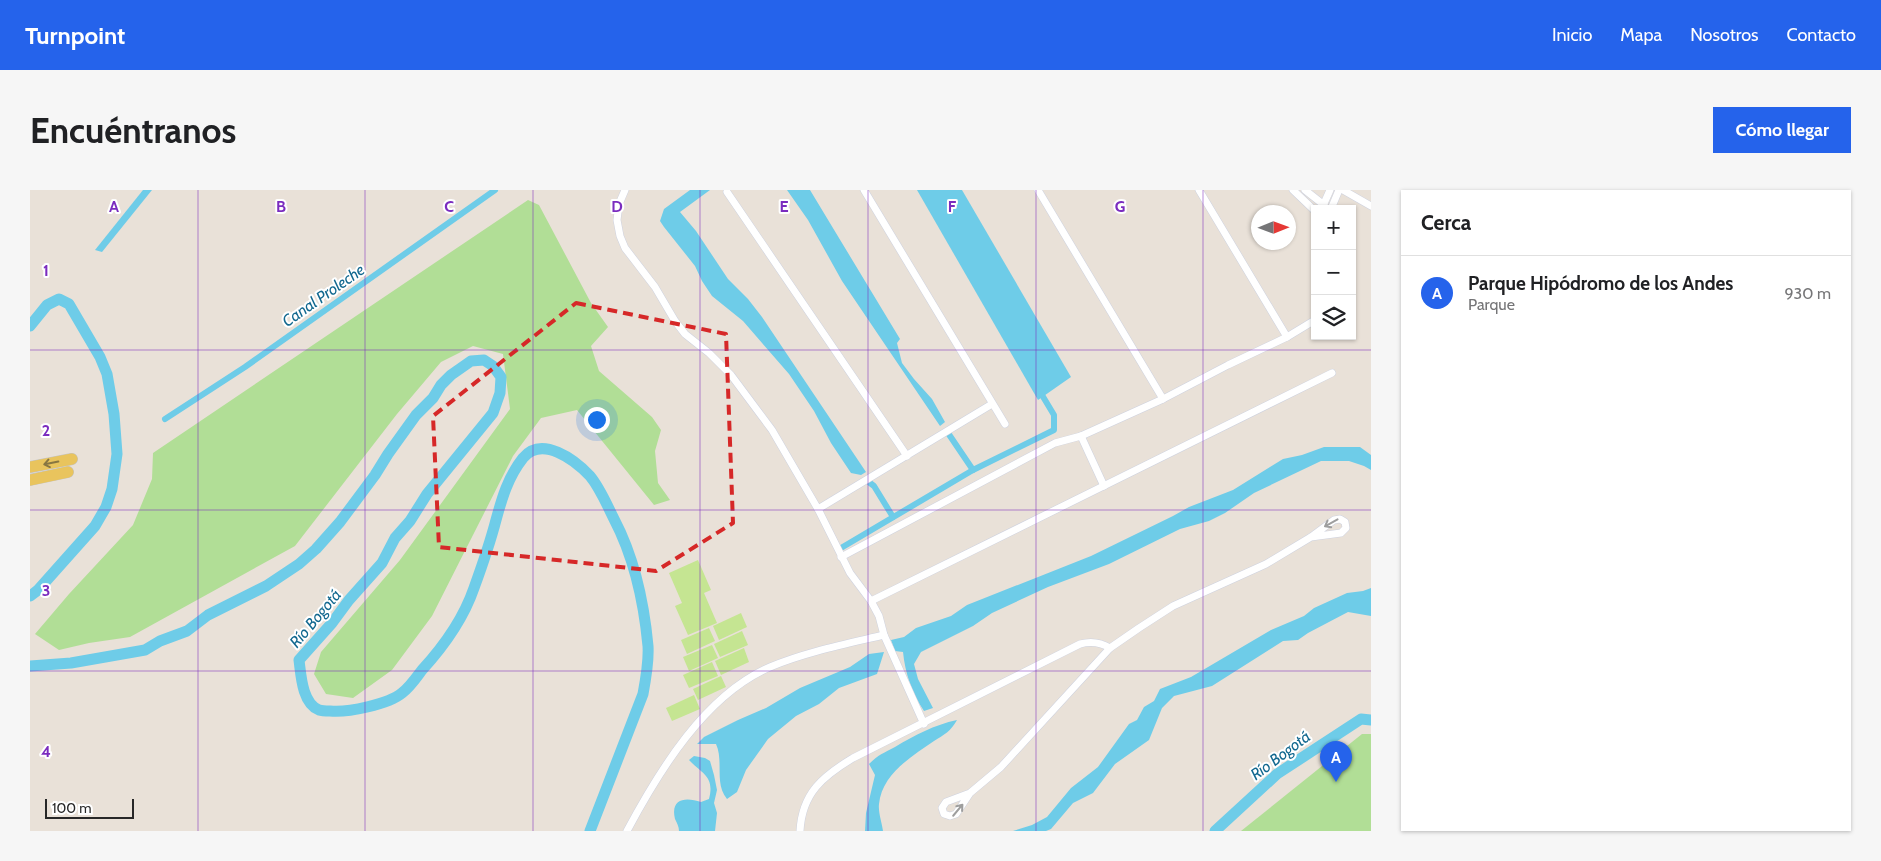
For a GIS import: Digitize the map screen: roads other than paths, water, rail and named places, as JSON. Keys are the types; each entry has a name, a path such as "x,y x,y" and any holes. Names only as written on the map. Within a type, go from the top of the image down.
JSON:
{"main road":[{"path":"30,467 72,459"},
{"path":"30,480 68,472"}],"street":[{"path":"626,190 619,204 617,220 620,236 625,248 655,287 680,328 731,375 772,430 818,509 850,573 871,601 879,616 884,635 924,724"},
{"path":"864,190 1005,424"},
{"path":"1038,190 1163,399"},
{"path":"1199,190 1287,337"},
{"path":"1293,190 1311,208"},
{"path":"1305,190 1322,205"},
{"path":"1326,205 1330,190"},
{"path":"1327,205 1339,190"},
{"path":"1343,190 1371,206"},
{"path":"727,192 906,456"},
{"path":"842,557 1055,443 1081,436 1163,399 1287,337 1311,322"},
{"path":"871,601 1332,373"},
{"path":"818,509 992,404"},
{"path":"1081,436 1104,486"},
{"path":"970,793 1001,767 1110,648 1173,606 1266,564 1311,537"},
{"path":"627,831 642,802 697,722 740,683 769,668 793,659 884,635"},
{"path":"800,831 805,804 820,782 831,772 853,758 1080,644 1096,642 1110,648"}],"water":[{"path":"143,190 152,190 102,252 95,250"},
{"path":"690,190 710,190 680,212 696,231 728,279 748,299 762,317 866,472 861,475 851,473 831,443 814,411 789,374 743,321 712,296 695,266 660,221 664,209"},
{"path":"787,190 810,190 900,339 897,343 902,363 932,399 945,422 940,426 842,281 808,220"},
{"path":"917,190 962,190 1071,377 1038,400"},
{"path":"1324,447 1360,447 1371,455 1371,470 1349,461 1321,461 1254,493 1225,513 1209,521 1180,529 1109,564 1048,587 992,613 973,626 921,652 914,664 918,679 933,708 924,711 910,683 905,668 903,652 895,651 891,640 904,637 916,628 951,616 967,605 1091,556 1189,507 1233,490 1283,459"},
{"path":"1371,588 1371,616 1348,612 1298,640 1283,641 1212,686 1174,696 1162,708 1149,740 1115,764 1093,793 1073,803 1051,829 1046,831 1013,831 1032,825 1047,817 1071,788 1098,767 1129,724 1137,720 1144,707 1154,701 1160,689 1191,677 1271,630 1304,616 1314,608 1347,593"},
{"path":"884,652 877,674 839,688 819,704 796,716 768,739 746,770 737,792 727,799 721,786 716,744 697,744 704,737 766,708 800,688 850,667 869,654"},
{"path":"957,720 947,732 899,767 892,775 881,793 879,804 883,831 865,831 866,813 875,775 869,764 882,754 917,735"},
{"path":"694,756 710,761 714,775 717,790 714,803 717,813 715,831 679,831 675,819 675,807 680,801 701,802 709,799 709,780 689,760"}],"waterway":[{"name":"Canal Proleche","path":"165,419 245,367 495,190"},
{"name":"Río Bogotá","path":"30,326 47,305 59,299 69,304 100,357 107,374 114,414 117,454 112,489 106,507 95,526 38,590 30,596"},
{"name":"Río Bogotá","path":"30,666 71,663 145,650 160,641 187,631 208,615 266,586 299,564 316,549 340,522 416,415 433,398 441,385 451,375 471,361 484,360 493,366 501,377 500,393 493,413 427,494 410,521 395,538 382,563 299,660 303,688 313,706 320,710 337,711 378,704 388,701 405,691 438,652 459,622 470,600 509,480 518,465 523,458 539,449 549,449 558,452 576,463 594,481 621,534 637,581 644,613 648,646 648,664 643,694 590,831"},
{"path":"841,548 973,470 1054,430 1054,415 1039,390"},
{"path":"948,433 973,470"},
{"path":"870,483 874,486 893,517"},
{"name":"Río Bogotá","path":"1215,831 1277,774 1361,719 1371,720"}],"place":[{"name":"Parque Hipódromo de los Andes","path":"1336,782"}]}
